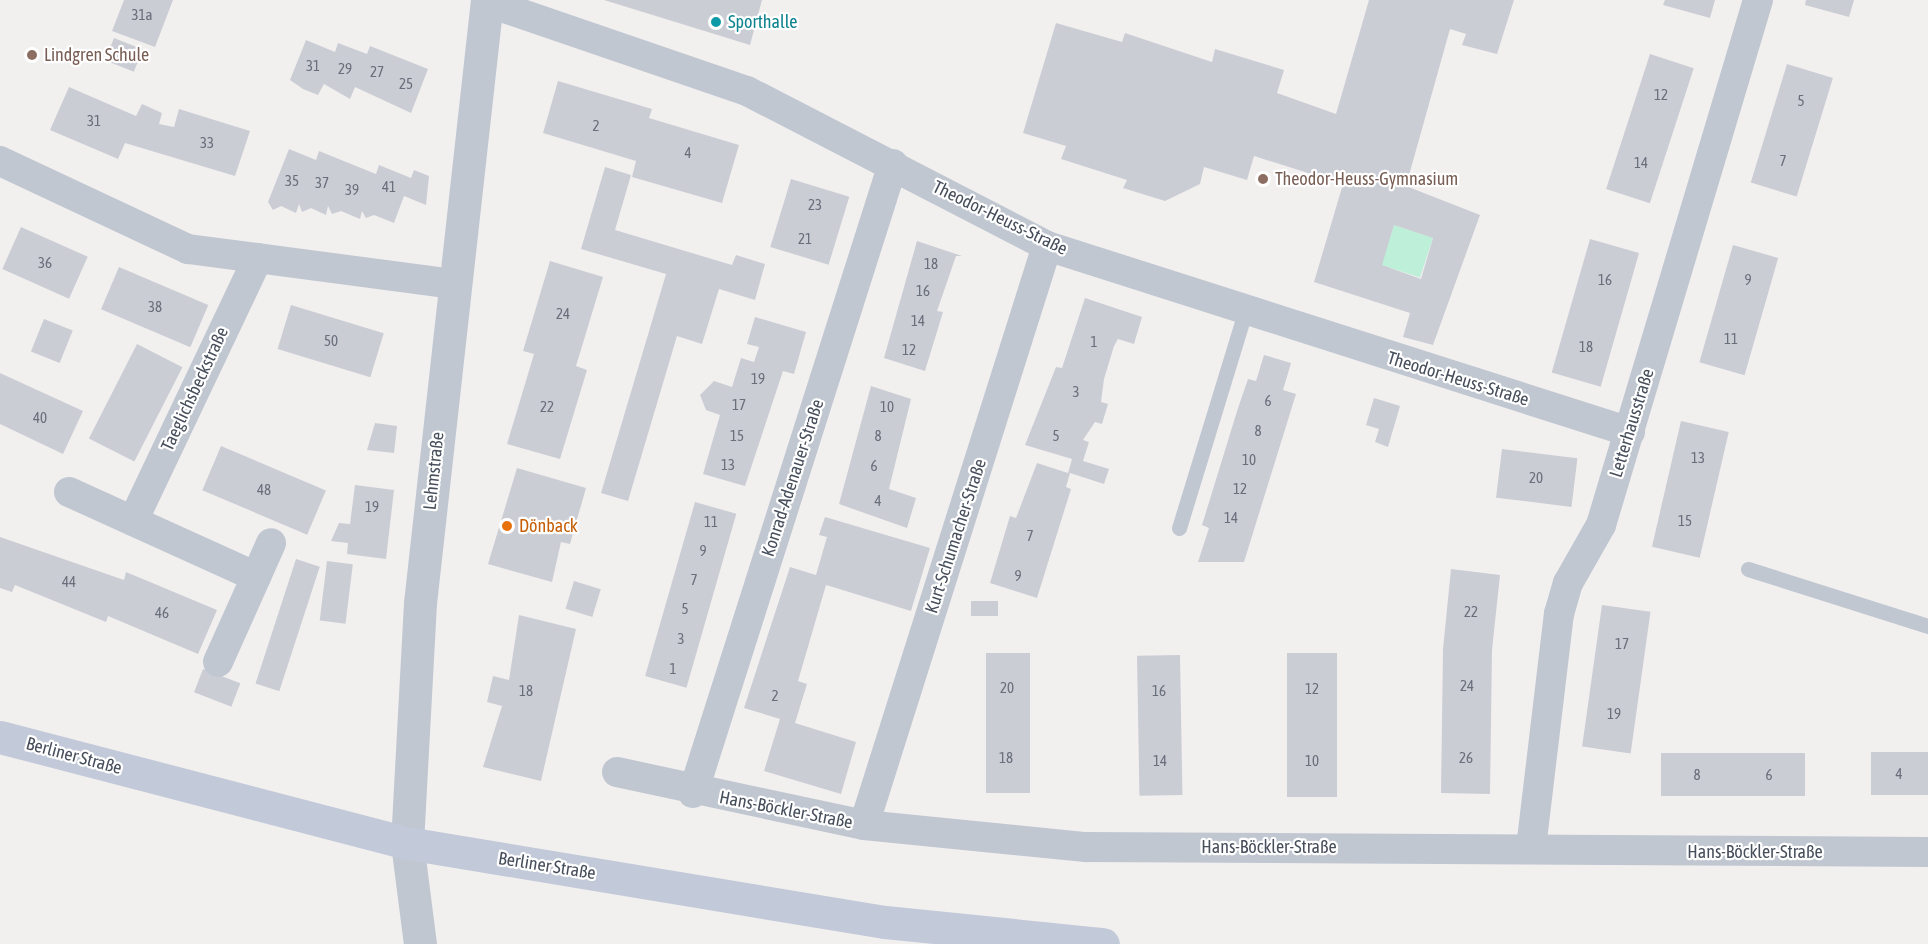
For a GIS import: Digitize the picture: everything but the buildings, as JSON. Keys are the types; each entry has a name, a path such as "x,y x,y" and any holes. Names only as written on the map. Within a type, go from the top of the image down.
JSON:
{"main road":[{"name":"Berliner Straße","path":"0,737 407,843 885,922 1103,944"}],"street":[{"name":"Letterhausstraße","path":"1531,848 1559,614 1568,583 1601,525 1758,0"},
{"name":"Theodor-Heuss-Straße","path":"487,1 747,92 892,164 1047,246 1245,312 1630,432"},
{"name":"Lehmstraße","path":"420,944 407,843 420,603 453,284 487,1"},
{"path":"0,161 188,249 453,284"},
{"name":"Konrad-Adenauer-Straße","path":"693,793 892,164"},
{"name":"Kurt-Schumacher-Straße","path":"864,825 1047,246"},
{"name":"Taeglichsbeckstraße","path":"133,521 258,258"},
{"path":"69,492 256,577"},
{"path":"218,662 271,543"},
{"name":"Hans-Böckler-Straße","path":"617,772 693,793 864,825 1086,847 1928,852"}],"lane":[{"path":"1179,528 1245,312"},
{"path":"1748,569 1928,626"}],"green space":[{"path":"1394,225 1433,238 1420,278 1381,265"}],"place":[{"name":"Sporthalle","path":"716,22"},
{"name":"Lindgren Schule","path":"32,55"},
{"name":"Theodor-Heuss-Gymnasium","path":"1263,179"},
{"name":"Dönback","path":"507,526"}]}
